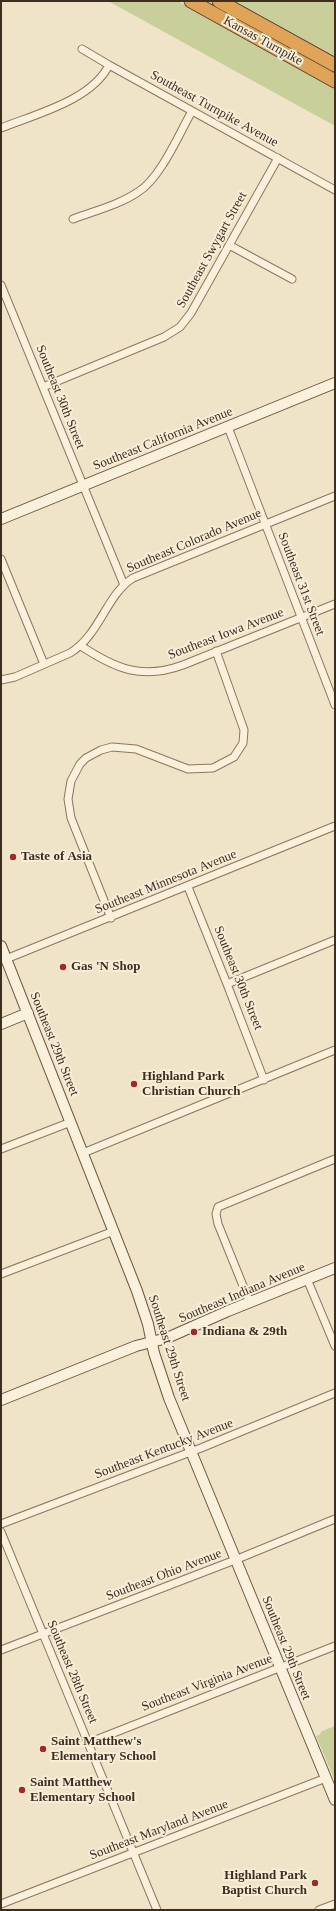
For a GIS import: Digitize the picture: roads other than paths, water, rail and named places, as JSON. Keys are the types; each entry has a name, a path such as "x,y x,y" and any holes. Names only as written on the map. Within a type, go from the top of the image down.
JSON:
{"highway":[{"name":"Kansas Turnpike","path":"190,1 335,81"},
{"name":"Kansas Turnpike","path":"219,1 335,65"}],"main road":[{"name":"Southeast California Avenue","path":"1,519 335,383"},
{"name":"Southeast 29th Street","path":"1,946 141,1302 169,1398 335,1800"},
{"path":"1,1024 28,1014"},
{"name":"Southeast Indiana Avenue","path":"1,1400 136,1346 167,1338 250,1302 335,1268"}],"street":[{"name":"Southeast Turnpike Avenue","path":"82,49 335,190"},
{"path":"1,128 86,92 101,78 109,65"},
{"path":"73,219 131,196 146,186 157,173 192,111"},
{"name":"Southeast Swygart Street","path":"43,388 173,332 191,313 278,158"},
{"path":"229,245 292,279"},
{"name":"Southeast 30th Street","path":"1,285 124,585"},
{"name":"Southeast 31st Street","path":"228,427 265,524 333,691 335,705"},
{"name":"Southeast Colorado Avenue","path":"1,680 14,677 70,653 81,646 89,637 124,585 133,578 335,496"},
{"path":"1,559 44,664"},
{"name":"Southeast Iowa Avenue","path":"81,646 115,666 139,672 154,672 174,668 335,604"},
{"path":"111,918 71,818 68,799 71,781 80,764 86,758 101,750 112,747 136,749 188,769 213,768 234,757 243,743 244,730 216,651"},
{"name":"Southeast Minnesota Avenue","path":"6,960 335,826"},
{"name":"Southeast 30th Street","path":"188,887 264,1080"},
{"path":"227,984 335,940"},
{"path":"83,1153 335,1050"},
{"path":"1,1149 71,1122"},
{"path":"250,1302 218,1224 216,1211 222,1204 335,1159"},
{"path":"1,1274 114,1231"},
{"path":"307,1279 335,1346"},
{"name":"Southeast Kentucky Avenue","path":"1,1524 191,1451 335,1393"},
{"name":"Southeast Ohio Avenue","path":"1,1650 235,1560 335,1519"},
{"name":"Southeast 28th Street","path":"1,1532 157,1910"},
{"name":"Southeast Virginia Avenue","path":"88,1743 335,1646"},
{"name":"Southeast Maryland Avenue","path":"1,1904 326,1778"},
{"path":"319,1910 335,1904"}],"place":[{"name":"Taste of Asia","path":"13,857"},
{"name":"Gas 'N Shop","path":"63,967"},
{"name":"Highland Park Christian Church","path":"134,1084"},
{"name":"Indiana & 29th","path":"194,1332"},
{"name":"Saint Matthew's Elementary School","path":"43,1749"},
{"name":"Saint Matthew Elementary School","path":"22,1790"},
{"name":"Highland Park Baptist Church","path":"315,1883"}]}
